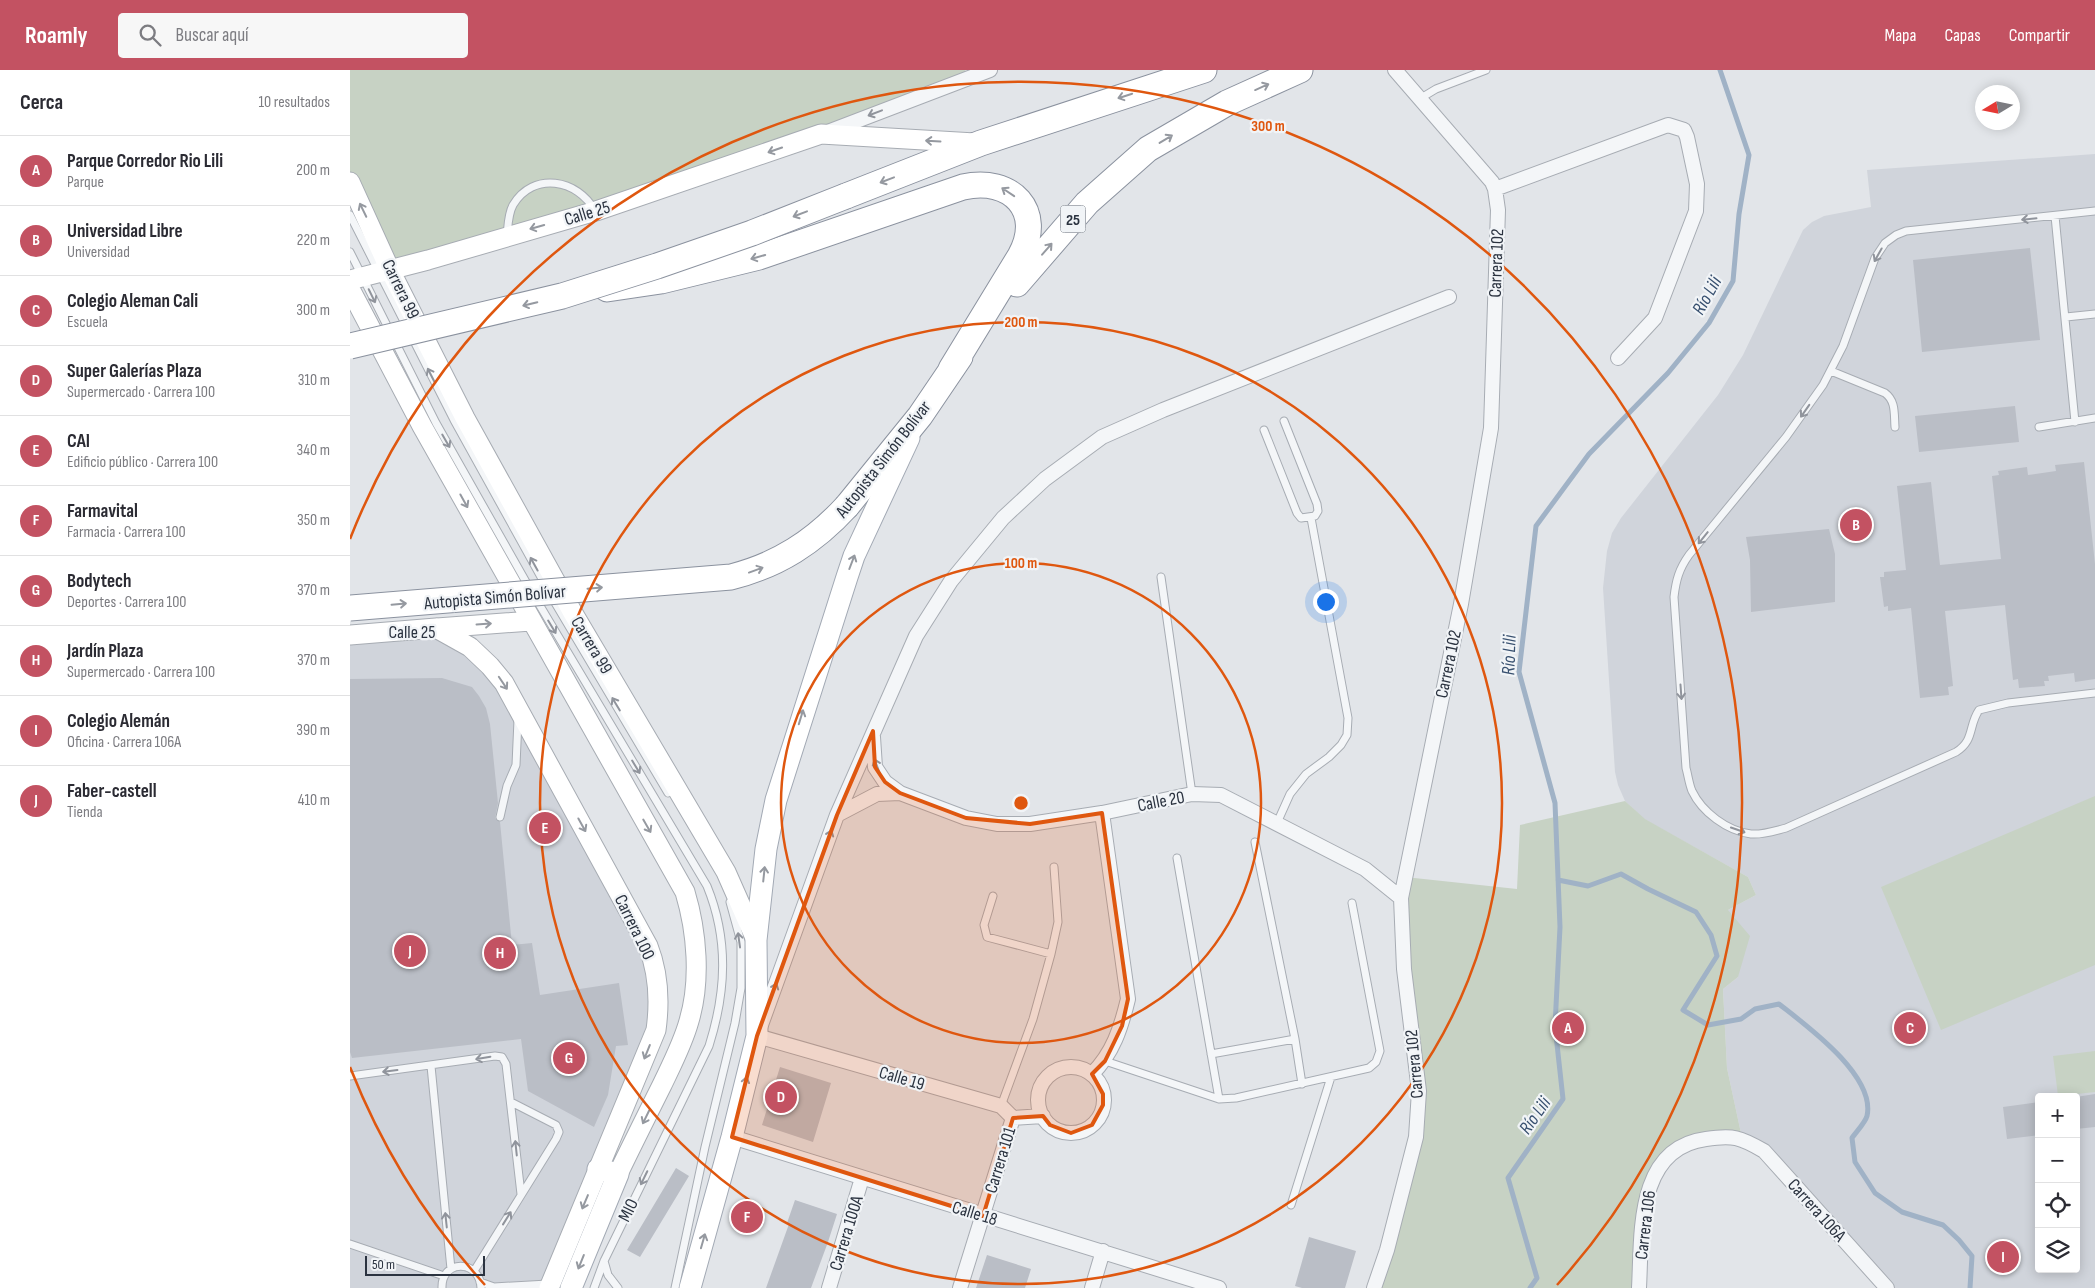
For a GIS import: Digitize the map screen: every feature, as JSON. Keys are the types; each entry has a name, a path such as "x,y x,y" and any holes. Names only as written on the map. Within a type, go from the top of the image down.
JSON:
{"highway":[{"path":"350,346 562,296 657,266 735,239 981,143 1204,70"},
{"name":"Autopista Simón Bolívar","path":"350,608 731,577 765,567 793,553 818,536 847,506 920,416 951,369 1007,296 1087,203 1148,150 1227,103 1300,70"},
{"path":"562,296 661,281 759,257 974,184 996,185 1020,202 1029,224 1025,248 951,369"}],"main road":[{"name":"Calle 25","path":"367,277 596,211 821,134 981,143"},
{"name":"Carrera 99","path":"350,182 377,238 367,277 422,426 685,892 694,928 695,947"},
{"path":"377,238 399,255 428,260"},
{"name":"Carrera 99","path":"367,277 465,418 569,605 726,872 756,940 757,1036"},
{"path":"756,940 766,849 776,800 816,670 854,556 920,416"},
{"path":"436,628 531,621"},
{"name":"Calle 25","path":"350,634 436,628 470,647"},
{"name":"Carrera 100","path":"470,647 504,683 648,946 657,975 659,1005 656,1030 571,1288"},
{"name":"Carrera 100","path":"550,1286 608,1172 675,1057 690,1021 695,983 695,947"},
{"path":"684,1282 732,1137 757,1036"}],"street":[{"name":"Calle 25","path":"821,134 990,70"},
{"name":"Carrera 102","path":"1374,1288 1387,1250 1416,1137 1418,1091 1404,969 1401,898 1461,604 1491,428 1498,210 1492,182 1395,70"},
{"path":"1495,189 1668,125 1684,130 1697,184 1696,211 1655,318 1618,358"},
{"path":"757,1036 837,815 916,636 951,581 1003,518 1045,479 1102,438 1163,410 1449,297"},
{"name":"Calle 20","path":"873,731 875,767 885,782 900,793 966,818 998,824 1030,824 1102,813 1192,794 1221,795 1365,869 1401,898"},
{"name":"Calle 20","path":"837,815 877,794 900,793"},
{"path":"1092,1074 1105,1061 1122,1026 1128,999 1102,813"},
{"name":"Calle 19","path":"757,1036 1000,1106 1013,1118"},
{"path":"1066,1067 1084,1070 1092,1074 1099,1083 1103,1100 1099,1116 1092,1125 1082,1131 1071,1133 1060,1131 1050,1125 1039,1108 1040,1090 1050,1075 1066,1067"},
{"path":"1013,1118 1043,1116"},
{"name":"Carrera 101","path":"960,1288 1013,1118"},
{"name":"Calle 18","path":"732,1137 1219,1288"},
{"name":"Carrera 106","path":"1639,1288 1643,1219 1651,1181 1659,1165 1674,1151 1697,1140 1723,1137 1742,1138"},
{"name":"Carrera 106A","path":"1742,1138 1764,1150 1886,1288"},
{"name":"Carrera 100A","path":"830,1288 862,1178"},
{"path":"1092,1288 1104,1251"}],"lane":[{"path":"1421,98 1436,89 1486,70"},
{"path":"507,236 512,207 521,195 533,186 540,184 562,183 576,189 590,200 596,211"},
{"path":"2095,211 1906,231 1884,243 1875,258 1831,371 1786,437 1679,569 1674,597 1686,768 1692,791 1703,807 1716,820 1750,834 1766,833 1786,828 1963,747 1969,740 1975,716 1979,710 2008,703 2095,693"},
{"path":"350,214 367,277"},
{"path":"2055,216 2075,422"},
{"path":"350,252 454,420 543,581 674,803"},
{"name":"MIO","path":"367,277 436,424 547,618 707,886 715,906 723,944 722,986 718,1017 708,1046 604,1261 594,1288"},
{"path":"2066,318 2095,314"},
{"path":"1831,371 1885,393 1890,397 1893,402 1895,427"},
{"path":"2039,426 2095,418"},
{"path":"1264,430 1297,513 1301,518 1315,516 1318,511 1317,504 1284,421"},
{"path":"1277,823 1290,794 1306,774 1330,758 1347,735 1348,718 1310,518"},
{"path":"1161,577 1192,794"},
{"path":"500,817 507,786 516,765 519,710"},
{"path":"1255,842 1295,1039 1302,1084"},
{"path":"1177,858 1219,1098"},
{"path":"1000,1106 1033,1019 1052,954 1058,922 1054,867"},
{"path":"675,1288 684,1282 705,1148 735,1022 741,988 741,942 726,893"},
{"path":"993,896 984,925 987,937 1052,954"},
{"path":"1105,1061 1219,1098 1236,1098 1370,1068 1376,1062 1380,1052 1352,903"},
{"path":"1211,1054 1295,1039"},
{"path":"350,1076 495,1056 502,1057 506,1064 522,1194"},
{"path":"431,1066 451,1269"},
{"path":"1291,1205 1331,1077"},
{"path":"474,1271 559,1132 556,1125 511,1102"},
{"path":"350,1244 444,1276"},
{"path":"604,1261 608,1275 618,1288"},
{"path":"442,1288 444,1276 451,1269 459,1266 467,1267 474,1271 480,1285 494,1287 550,1286"},
{"path":"670,1288 684,1282"}],"highlighted area":[{"path":"873,731 875,767 885,782 900,793 966,818 1030,824 1102,813 1128,999 1122,1026 1105,1061 1092,1074 1103,1094 1103,1105 1092,1125 1071,1133 1050,1125 1043,1116 1013,1118 983,1216 732,1137 757,1036 837,815"}],"shaded area":[{"path":"2095,154 2095,1288 1887,1288 1742,1138 1727,1068 1723,989 1738,977 1728,910 1756,895 1748,877 1644,819 1625,801 1615,772 1603,588 1607,551 1612,533 1621,518 1718,395 1743,355 1803,230 1812,222 1824,216 1871,207 1867,170"},
{"path":"436,628 490,666 648,946 659,1005 549,1288 350,1288 350,635"}],"green space":[{"path":"350,70 965,70 969,77 821,134 390,270 350,182"},
{"path":"2095,796 2095,965 1941,1030 1881,887"},
{"path":"1625,801 1645,819 1748,877 1756,895 1728,910 1750,936 1738,977 1723,989 1727,1068 1742,1138 1697,1140 1651,1181 1639,1288 1374,1288 1416,1137 1405,877 1517,889 1520,825"},
{"path":"2095,1051 2095,1092 2058,1093 2053,1056"}],"building":[{"path":"2030,248 2040,340 1922,352 1913,260"},
{"path":"2015,406 2019,442 1919,452 1915,416"},
{"path":"2084,462 2095,564 2095,679 2075,682 2074,673 2048,676 2049,681 2044,681 2045,686 2019,688 2018,679 2013,680 2005,605 1945,611 1953,686 1948,687 1949,695 1920,698 1911,608 1888,611 1888,606 1884,607 1880,577 1884,577 1884,572 1906,570 1897,486 1931,482 1940,565 2001,559 1992,476 1999,475 1998,471 2027,467 2028,475 2056,471 2055,465"},
{"path":"1829,529 1835,554 1835,602 1751,612 1750,560 1746,537"},
{"path":"442,678 472,687 486,708 490,724 498,803 495,818 500,822 512,945 532,943 540,995 619,983 628,1045 616,1046 608,1095 594,1127 528,1091 521,1039 352,1058 350,1052 350,679"},
{"path":"546,814 558,830 543,841 532,825"},
{"path":"780,1067 831,1083 813,1142 762,1125"},
{"path":"2095,1094 2095,1127 2080,1129 2080,1096"},
{"path":"2035,1103 2035,1136 2007,1139 2003,1107"},
{"path":"676,1168 689,1176 640,1257 627,1250"},
{"path":"795,1200 837,1214 828,1242 811,1288 766,1288 789,1224 787,1223"},
{"path":"1309,1237 1356,1251 1345,1288 1302,1288 1295,1286"},
{"path":"987,1255 1031,1269 1025,1288 976,1288"}],"waterway":[{"name":"Río Lili","path":"1530,1288 1537,1278 1508,1178 1563,1099 1555,1026 1560,927 1555,803 1519,672 1536,526 1589,454 1668,373 1709,323 1733,281 1739,214 1749,155 1720,70"},
{"path":"1558,880 1588,886 1621,874 1696,912 1711,935 1717,956 1683,1010 1708,1025 1741,1019 1755,1009 1779,1004 1837,1053 1861,1085 1867,1101 1866,1119 1852,1138 1855,1162 1875,1193 1902,1212 1943,1225 1959,1240 1972,1256 1970,1288"}],"place":[{"name":"Universidad Libre","path":"1856,525"},
{"name":"CAI","path":"545,828"},
{"name":"Faber-castell","path":"410,951"},
{"name":"Jardín Plaza","path":"500,953"},
{"name":"Parque Corredor Rio Lili","path":"1568,1028"},
{"name":"Colegio Aleman Cali","path":"1910,1028"},
{"name":"Bodytech","path":"569,1058"},
{"name":"Super Galerías Plaza","path":"781,1097"},
{"name":"Farmavital","path":"747,1217"},
{"name":"Colegio Alemán","path":"2003,1257"}]}
